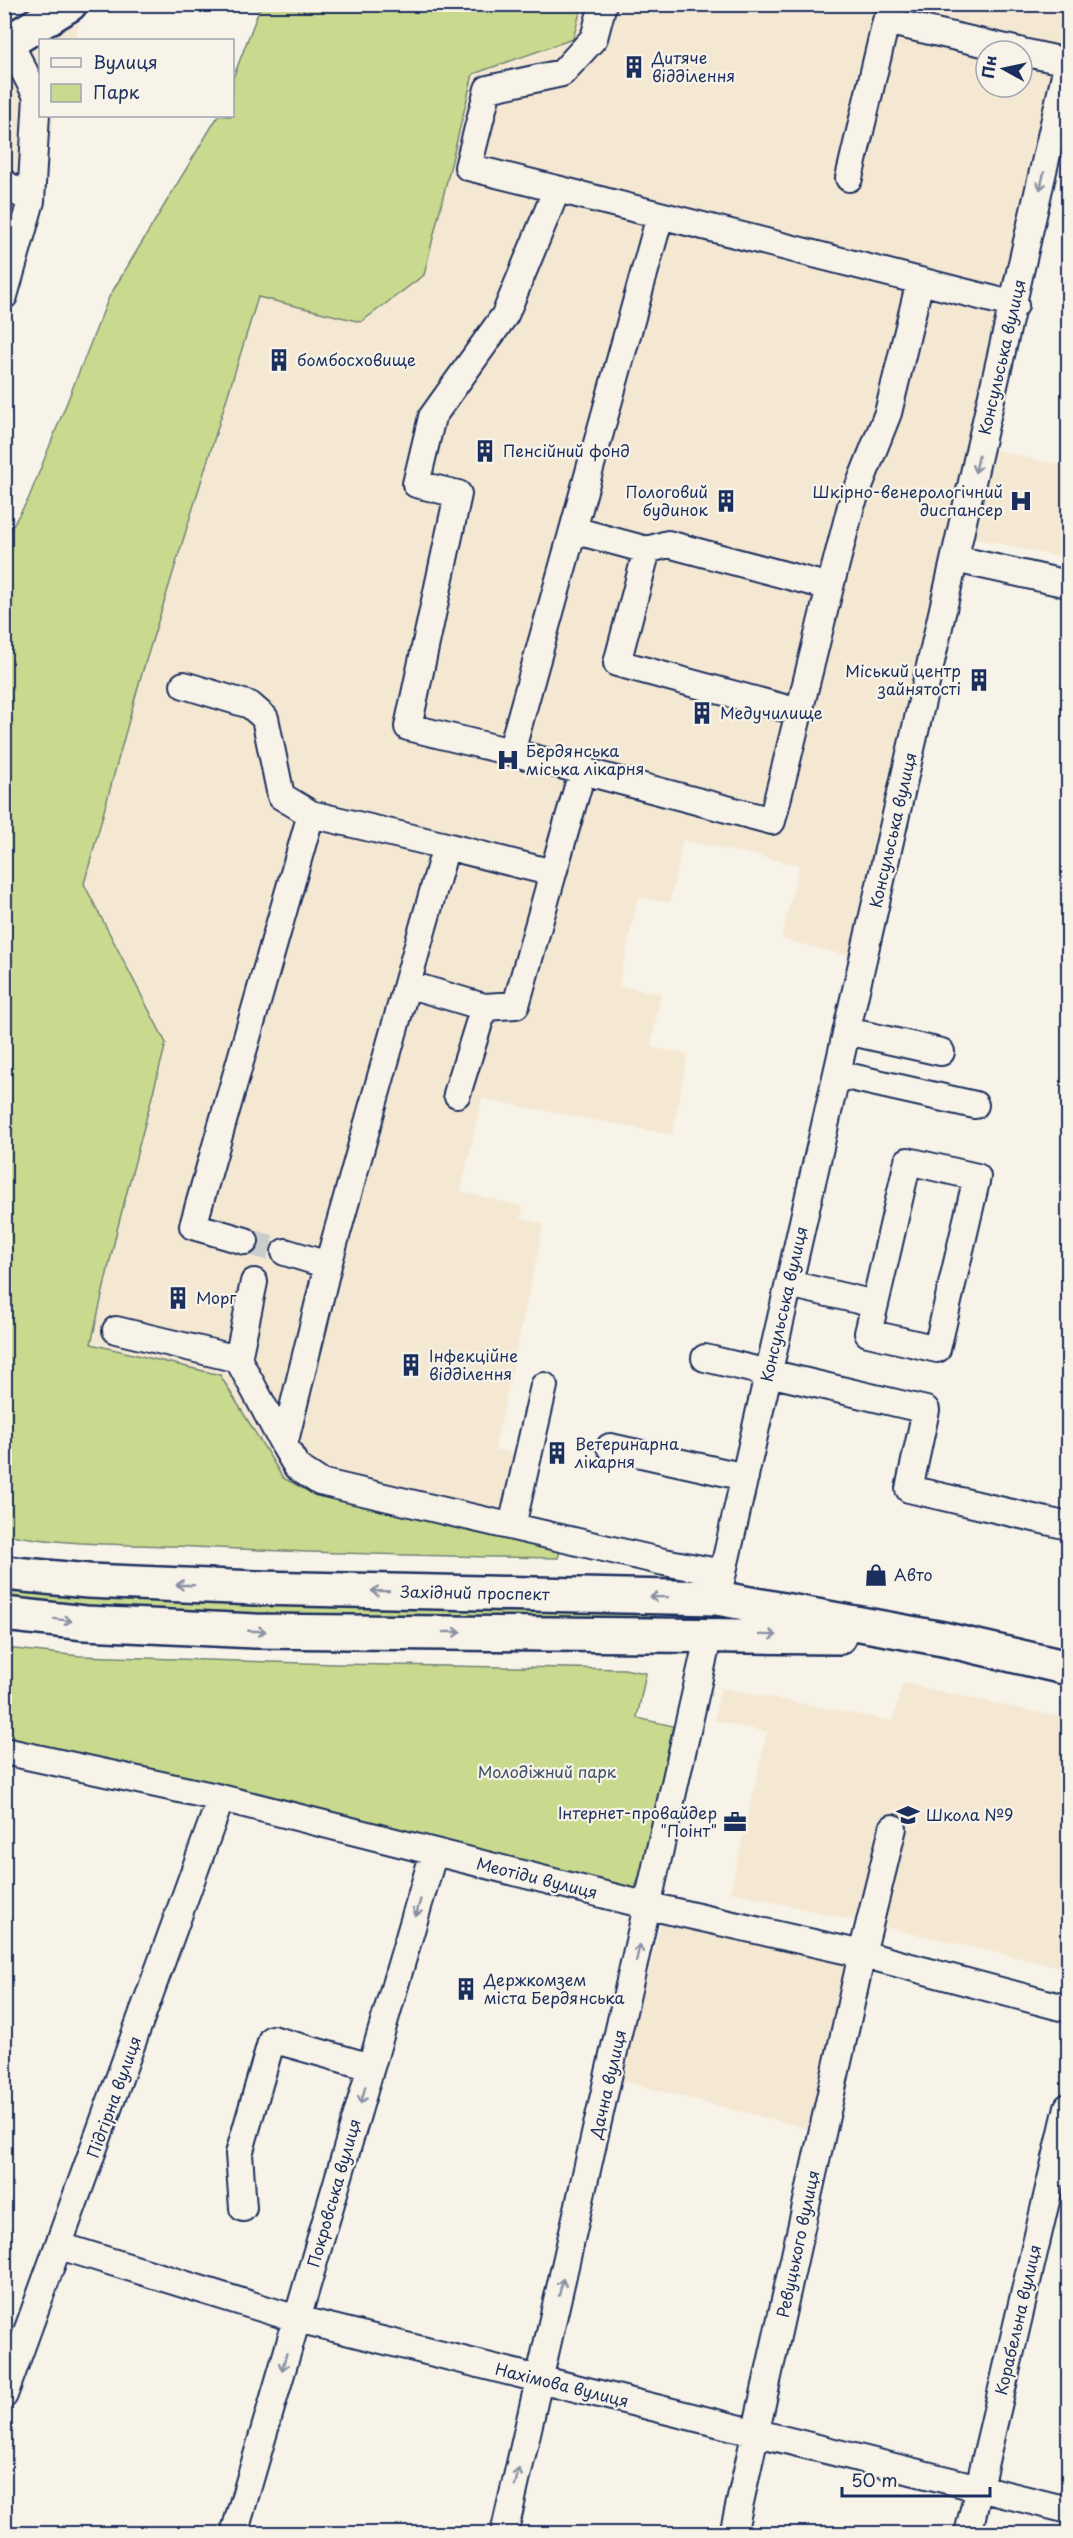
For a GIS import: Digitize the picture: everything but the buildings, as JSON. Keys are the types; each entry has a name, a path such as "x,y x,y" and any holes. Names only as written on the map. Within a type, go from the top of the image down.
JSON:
{"main road":[{"path":"7,44 70,4"},
{"name":"Західний проспект","path":"4,1574 88,1581 256,1588 720,1586 1068,1668"},
{"path":"709,1634 720,1586"},
{"name":"Західний проспект","path":"4,1614 85,1623 265,1631 709,1634 943,1639"}],"street":[{"path":"603,4 594,38 562,73 488,89 468,167 1014,305"},
{"path":"849,178 886,21 974,41"},
{"path":"4,296 31,201 37,96 7,44"},
{"path":"1034,54 1068,62"},
{"name":"Консульська вулиця","path":"720,1586 1014,305 1059,148 1068,62"},
{"path":"4,183 31,201"},
{"path":"557,189 505,315 432,417 416,484 458,494 408,727 583,769 772,820 851,506 888,413 920,281"},
{"path":"511,752 660,216"},
{"path":"573,530 647,550 669,544 830,587"},
{"path":"647,550 616,663 799,712"},
{"path":"955,559 1068,584"},
{"path":"184,685 250,705 265,718 281,796 311,814 553,873"},
{"path":"407,984 484,1006 516,1005 583,769"},
{"path":"245,1241 193,1226 311,814"},
{"path":"284,1445 328,1265 446,846"},
{"path":"457,1094 484,1006"},
{"path":"847,1031 941,1052"},
{"path":"837,1074 975,1105"},
{"path":"908,1161 976,1177 937,1349 868,1333 875,1304 908,1161"},
{"path":"285,1252 328,1265"},
{"path":"254,1282 238,1359 297,1467 320,1482 664,1562 720,1586"},
{"path":"789,1284 875,1304"},
{"path":"116,1330 238,1359"},
{"path":"705,1358 926,1410 909,1489 1068,1526"},
{"path":"512,1527 544,1386"},
{"path":"610,1447 745,1477"},
{"name":"Дачна вулиця","path":"504,2534 649,1906 709,1634"},
{"name":"Меотіди вулиця","path":"4,1751 221,1798 649,1906 862,1954 1068,2009"},
{"name":"Підгірна вулиця","path":"4,2395 221,1798"},
{"name":"Ревуцького вулиця","path":"733,2534 862,1954 893,1828"},
{"name":"Покровська вулиця","path":"234,2534 434,1851"},
{"path":"243,2208 239,2154 272,2039 371,2067"},
{"name":"Корабельна вулиця","path":"968,2534 1068,2107"},
{"name":"Нахімова вулиця","path":"60,2246 297,2319 1068,2510"}],"shaded area":[{"name":"Бердянська міська лікарня","path":"582,5 1068,5 1068,30 853,957 781,939 799,865 683,840 670,903 638,897 619,985 661,994 651,1047 688,1054 672,1135 482,1099 461,1191 523,1207 521,1218 544,1224 495,1449 519,1455 500,1537 314,1494 284,1478 220,1375 91,1344 117,1230 84,884 140,680 258,297 361,322 450,171 473,74 573,39"},
{"path":"80,21 75,39 51,39"},
{"path":"39,47 39,117 55,117 5,307 5,69"},
{"name":"Шкірно-венерологічний диспансер","path":"986,448 1068,467 1068,559 966,536"},
{"name":"Школа №9","path":"902,1683 1068,1719 1068,1969 730,1892 767,1732 714,1721 721,1688 893,1721"},
{"path":"664,1911 851,1954 809,2129 621,2081"}],"green space":[{"path":"261,5 582,5 573,39 473,74 424,275 361,322 258,297 140,680 84,884 166,1043 117,1230 91,1344 220,1375 283,1478 314,1494 560,1551 558,1558 99,1544 52,1541 5,1534 5,538 28,500 109,297 217,117 234,117 234,75"},
{"path":"4,1587 655,1608 655,1621 167,1611 5,1600"},
{"name":"Молодіжний парк","path":"5,1648 80,1656 335,1664 624,1669 646,1673 637,1718 673,1726 644,1863 635,1888 614,1894 5,1751"}],"tunnel":[{"path":"245,1241 285,1252"}],"place":[{"name":"Дитяче відділення","path":"634,67"},
{"name":"бомбосховище","path":"279,360"},
{"name":"Пенсійний фонд","path":"485,451"},
{"name":"Пологовий будинок","path":"726,501"},
{"name":"Шкірно-венерологічний диспансер","path":"1021,501"},
{"name":"Міський центр зайнятості","path":"979,680"},
{"name":"Медучилище","path":"702,713"},
{"name":"Бердянська міська лікарня","path":"508,760"},
{"name":"Морг","path":"178,1298"},
{"name":"Інфекційне відділення","path":"411,1365"},
{"name":"Ветеринарна лікарня","path":"557,1453"},
{"name":"Авто","path":"876,1575"},
{"name":"Школа №9","path":"908,1815"},
{"name":"Інтернет-провайдер \"Поінт\"","path":"735,1822"},
{"name":"Держкомзем міста Бердянська","path":"466,1989"}]}
